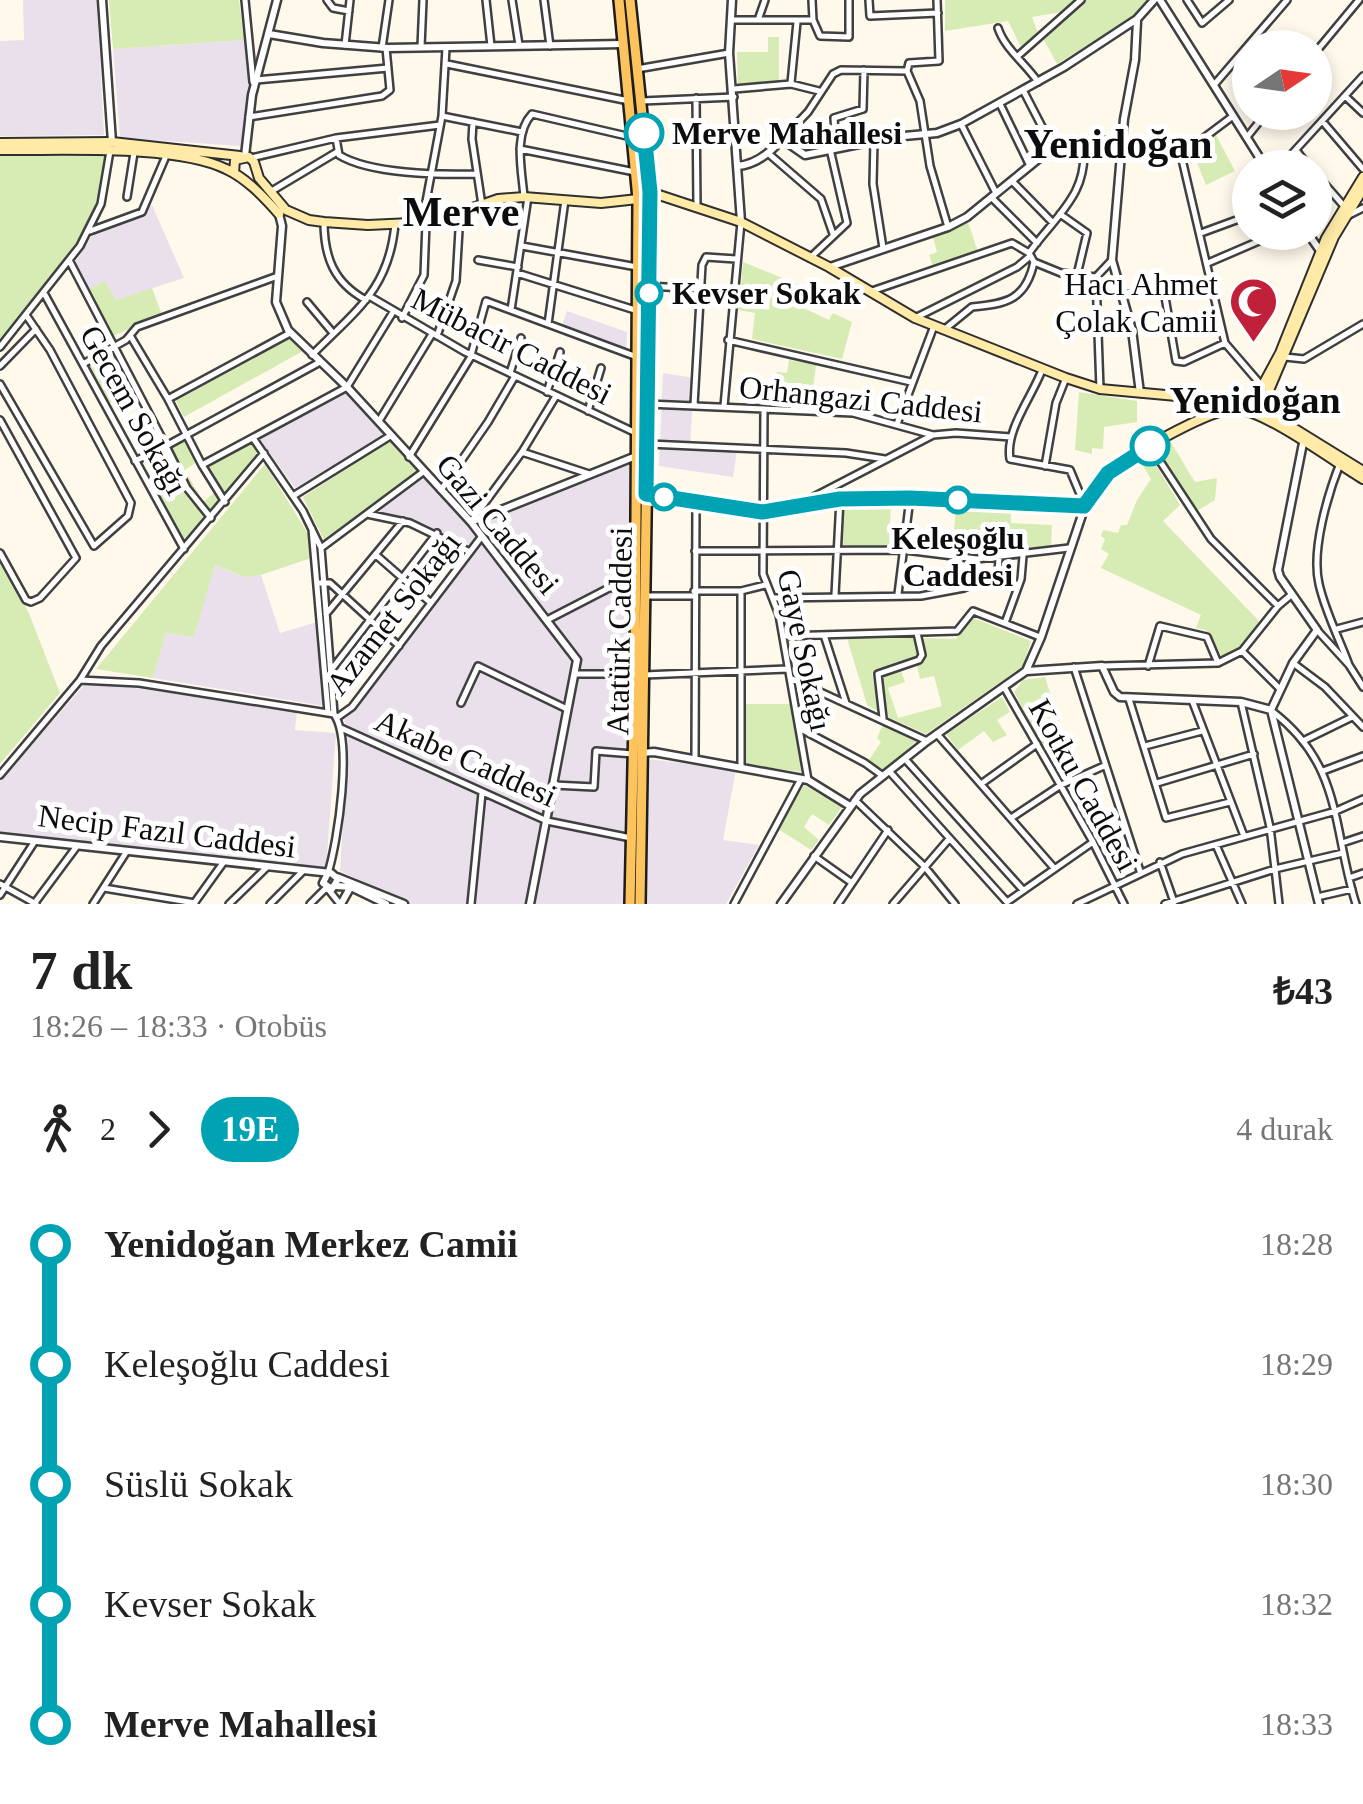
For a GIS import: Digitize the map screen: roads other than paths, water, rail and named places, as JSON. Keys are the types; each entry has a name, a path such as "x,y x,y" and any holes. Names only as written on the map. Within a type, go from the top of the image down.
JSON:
{"main road":[{"name":"Atatürk Caddesi","path":"618,0 650,192 647,444 641,494"},
{"name":"Atatürk Caddesi","path":"630,0 637,69 632,137 638,198 636,456 644,596 639,674 640,904"},
{"path":"0,143 246,157"},
{"path":"0,150 111,147 203,160 245,179 278,214"},
{"path":"246,157 270,192 294,214 324,222 424,223 498,199 601,202 638,198 650,192 741,222 939,328 1066,378 1100,388 1140,393 1239,399 1265,388 1285,357 1323,253"},
{"path":"234,173 234,163 246,157"},
{"path":"245,179 255,171"},
{"path":"1256,408 1323,253 1363,178"},
{"path":"1345,209 1363,189"},
{"path":"270,192 278,214"},
{"path":"1265,388 1275,416"},
{"path":"1195,397 1204,402 1205,419"},
{"path":"1221,411 1216,404 1222,399"},
{"path":"1239,399 1341,461 1363,480"},
{"path":"639,674 636,585 641,494 762,512 840,499 910,498 1084,506 1108,473 1150,446 1221,411 1256,408 1275,416 1304,439"},
{"path":"1341,461 1362,468"},
{"path":"630,904 638,753"}],"street":[{"path":"0,347 70,260 101,204 111,147 102,0"},
{"path":"245,0 255,84"},
{"path":"277,0 255,84 246,157 336,138 440,125"},
{"path":"328,0 333,8 349,10"},
{"path":"345,45 350,0"},
{"path":"249,118 382,96 390,90 384,48 389,0"},
{"path":"421,48 423,0"},
{"path":"486,0 492,46"},
{"path":"512,0 519,46"},
{"path":"544,0 550,46"},
{"path":"724,406 741,222 730,53 732,0"},
{"path":"758,20 765,0"},
{"path":"812,0 812,20 820,36 849,37 849,0"},
{"path":"868,0 870,16 938,14"},
{"path":"938,0 939,61 914,61 909,63 907,72 920,101 930,166 948,226"},
{"path":"1019,56 1082,0"},
{"path":"782,139 806,155 874,140 928,134 961,124 1038,82 1137,19 1157,0 1232,114"},
{"path":"1187,0 1202,22 1228,0"},
{"path":"1192,7 1199,0"},
{"path":"1214,85 1287,0"},
{"path":"1332,34 1361,1"},
{"path":"1137,19 1112,260 1124,295 1140,393"},
{"path":"730,20 812,20"},
{"path":"791,84 797,22"},
{"path":"998,28 1002,39 1038,82"},
{"path":"269,34 384,48 635,44"},
{"path":"402,318 426,266 424,223 442,116 446,48"},
{"path":"637,69 730,53"},
{"path":"446,64 634,101 696,98 791,84 820,91"},
{"path":"255,84 388,68"},
{"path":"737,166 747,166 769,154 841,70 907,72"},
{"path":"810,258 848,223 833,148 834,118 864,109 864,70"},
{"path":"1332,111 1363,76"},
{"path":"1024,90 1053,148"},
{"path":"1345,96 1363,112"},
{"path":"696,98 696,207"},
{"path":"1000,104 1030,166"},
{"path":"511,310 522,246 526,197 520,149 527,116 538,114 632,137"},
{"path":"442,116 522,132"},
{"path":"1232,117 1181,155 1225,344 1265,388"},
{"path":"473,122 482,205"},
{"path":"961,124 994,196 1036,243"},
{"path":"1242,130 1255,150"},
{"path":"1247,138 1253,130"},
{"path":"1296,150 1315,130"},
{"path":"1330,130 1363,169"},
{"path":"336,138 337,152"},
{"path":"874,140 872,184 883,248"},
{"path":"829,268 948,226 1069,140 1123,140"},
{"path":"897,424 912,382 939,328 972,306 993,307 1015,296 1030,278 1036,243 1080,186 1085,167 1082,142"},
{"path":"520,149 636,172"},
{"path":"87,232 142,212 167,152"},
{"path":"337,152 360,164 432,176 476,174"},
{"path":"270,192 337,152"},
{"path":"127,198 134,153"},
{"path":"769,154 822,199 833,235"},
{"path":"1012,181 1053,223"},
{"path":"1332,193 1351,216 1363,208"},
{"path":"548,324 565,200"},
{"path":"378,422 434,336 456,281 460,212"},
{"name":"Gazi Caddesi","path":"278,214 282,226 276,302 290,333 347,387 471,522 577,660 576,674"},
{"path":"1060,214 1087,233 1076,275"},
{"name":"Mübacir Caddesi","path":"324,222 332,271 340,282 471,355 636,433"},
{"path":"1201,234 1232,222"},
{"path":"312,355 367,298 390,260 395,224"},
{"path":"872,292 1012,243 1031,258 1076,275 1096,277"},
{"path":"522,246 638,267"},
{"path":"1208,263 1238,250"},
{"path":"694,405 702,264 706,257 736,260"},
{"path":"915,318 1031,258"},
{"path":"70,260 186,488 211,518"},
{"path":"478,260 638,311"},
{"path":"1100,388 1096,277 1112,260"},
{"path":"83,364 116,346 137,326 276,278"},
{"path":"650,286 733,291"},
{"path":"1124,295 1213,286"},
{"path":"1164,291 1176,361 1184,362 1225,344"},
{"name":"Gecem Sokağı","path":"44,293 184,549"},
{"path":"409,456 471,355 486,301 637,357"},
{"path":"307,302 333,333"},
{"path":"202,465 347,387 394,312"},
{"path":"0,384 94,546 128,516 131,503 80,404 26,316"},
{"path":"1285,357 1304,359 1363,324"},
{"path":"0,366 36,329"},
{"path":"168,399 290,333"},
{"path":"130,336 226,502"},
{"path":"441,490 488,422 512,374 520,338"},
{"path":"728,340 912,382"},
{"path":"547,392 560,352"},
{"path":"136,461 320,362"},
{"path":"588,411 600,368"},
{"path":"781,904 853,803 927,741 1026,671 1084,506 1070,470 1010,459 1011,437 1042,368"},
{"path":"1045,466 1056,403 1066,378"},
{"path":"471,522 522,452 556,396"},
{"name":"Orhangazi Caddesi","path":"646,404 854,413 933,434 1011,437"},
{"name":"Gaye Sokağı","path":"764,409 765,585 783,636 801,729 804,780"},
{"path":"0,420 76,558 40,598 31,602 26,600 0,554"},
{"path":"800,504 933,434"},
{"path":"293,496 390,436"},
{"name":"Akabe Caddesi","path":"253,438 293,496 321,548 320,583 334,714"},
{"path":"1304,439 1278,570 1291,595 1363,687"},
{"path":"647,444 885,459"},
{"path":"1150,446 1211,539 1278,606"},
{"path":"522,452 589,474"},
{"path":"0,775 80,680 101,646 264,453"},
{"path":"471,522 636,456"},
{"path":"1341,461 1325,511 1317,558 1318,580 1348,665"},
{"path":"321,548 423,472"},
{"path":"898,596 910,498"},
{"path":"835,595 840,499"},
{"path":"695,758 696,502"},
{"path":"368,514 438,534 470,552"},
{"path":"326,614 403,521"},
{"name":"Akabe Caddesi","path":"311,526 326,614 334,714"},
{"path":"331,672 438,534"},
{"name":"Azamet Sokağı","path":"334,714 352,707 482,536"},
{"path":"695,551 905,550 978,559 1069,548"},
{"path":"376,555 431,603"},
{"path":"1005,623 1021,578 1023,556"},
{"path":"772,598 940,594 998,574 999,558"},
{"path":"320,583 330,583 399,646"},
{"path":"546,620 609,588 636,585"},
{"path":"644,596 740,591 765,585"},
{"path":"740,591 741,768"},
{"path":"1026,671 1218,663 1242,651 1291,595"},
{"path":"783,636 957,630 972,611 1041,637"},
{"path":"1336,629 1363,622"},
{"path":"1148,666 1160,626 1207,637 1218,663"},
{"path":"1317,630 1270,710 1318,900 1352,889"},
{"path":"883,718 878,674 921,658 917,632"},
{"path":"824,635 846,703"},
{"path":"1242,651 1280,688"},
{"path":"1294,664 1325,687 1363,727"},
{"path":"460,703 478,666 568,709"},
{"path":"1102,666 1114,692 1129,699 1241,702 1270,710 1305,740 1323,771 1336,811 1349,878 1359,903"},
{"path":"1074,667 1140,871"},
{"path":"530,904 576,674 741,673 788,668"},
{"path":"790,678 927,741"},
{"path":"80,680 139,682 334,714 343,748 334,875 330,887 310,904"},
{"name":"Kotku Caddesi","path":"1004,687 1124,904"},
{"path":"1129,699 1166,818 1230,802"},
{"path":"1192,700 1244,836"},
{"path":"1241,702 1270,827 1279,904"},
{"path":"1305,740 1352,717"},
{"name":"Akabe Caddesi","path":"340,728 547,822 632,839"},
{"path":"801,729 886,774 1007,902 1093,842"},
{"path":"1145,746 1202,730"},
{"path":"937,734 1054,868"},
{"path":"981,784 1037,744"},
{"path":"554,785 594,787 596,751 624,756 638,753 695,758 804,780 853,803 888,830 954,904"},
{"path":"1157,784 1254,754"},
{"path":"1323,771 1363,756"},
{"path":"904,759 1023,890"},
{"path":"1011,818 1061,785 1104,765"},
{"path":"734,904 804,780"},
{"path":"471,904 482,792"},
{"path":"1077,904 1160,862 1270,827 1336,811 1363,799"},
{"path":"838,904 888,830"},
{"path":"1342,843 1363,836"},
{"name":"Necip Fazıl Caddesi","path":"0,837 334,875 404,904"},
{"path":"893,904 950,839"},
{"path":"0,895 2,884 35,841"},
{"path":"1216,845 1242,904"},
{"path":"2,884 35,903 77,846"},
{"path":"93,904 127,852"},
{"path":"1165,904 1343,853"},
{"path":"814,856 852,883"},
{"path":"1160,862 1174,902"},
{"path":"104,888 194,903 223,863"},
{"path":"229,904 266,868"},
{"path":"270,904 302,872 330,887"},
{"path":"1349,878 1363,872"},
{"path":"334,875 323,878 340,904 350,887"},
{"name":"Necip Fazıl Caddesi","path":"330,887 350,887 386,904"},
{"path":"139,904 147,897"}],"place":[{"name":"Merve Mahallesi","path":"644,133"},
{"name":"Kevser Sokak","path":"649,293"},
{"name":"Hacı Ahmet Çolak Camii","path":"1253,344"},
{"name":"Keleşoğlu Caddesi","path":"958,500"}],"district":[{"name":"Yenidoğan","path":"1118,144"},
{"name":"Merve","path":"461,212"},
{"name":"Yenidoğan","path":"1255,400"}]}
